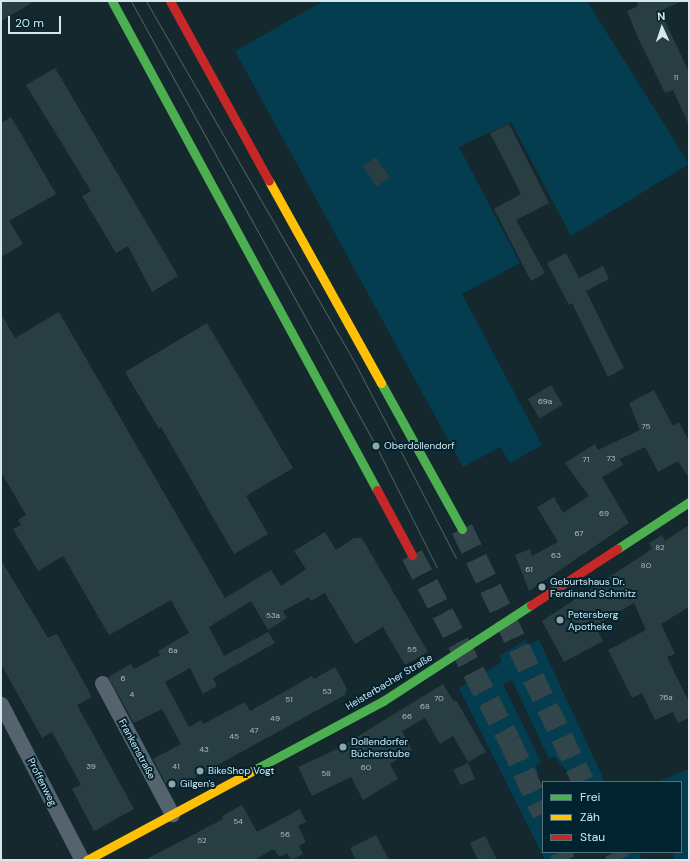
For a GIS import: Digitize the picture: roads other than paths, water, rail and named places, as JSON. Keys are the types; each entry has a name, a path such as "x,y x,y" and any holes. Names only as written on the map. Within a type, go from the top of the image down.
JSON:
{"main road":[{"path":"112,1 412,555"},
{"path":"170,1 462,529"},
{"name":"Heisterbacher Straße","path":"87,860 106,855 172,814 383,701 689,502"}],"street":[{"name":"Frankenstraße","path":"102,683 172,814"},
{"name":"Proffenweg","path":"1,704 82,860"}],"tunnel":[{"path":"462,529 583,781"},
{"path":"412,555 510,742 542,812"},
{"path":"561,853 564,860"},
{"path":"616,853 619,860"}],"tram line":[{"path":"131,1 376,446 437,568"},
{"path":"146,1 356,365 456,558"}],"place":[{"name":"Oberdollendorf","path":"376,446"},
{"name":"Geburtshaus Dr. Ferdinand Schmitz","path":"542,587"},
{"name":"Petersberg Apotheke","path":"560,620"},
{"name":"Dollendorfer Bücherstube","path":"343,747"},
{"name":"BikeShop Vogt","path":"200,771"},
{"name":"Gilgen's","path":"172,784"}]}
